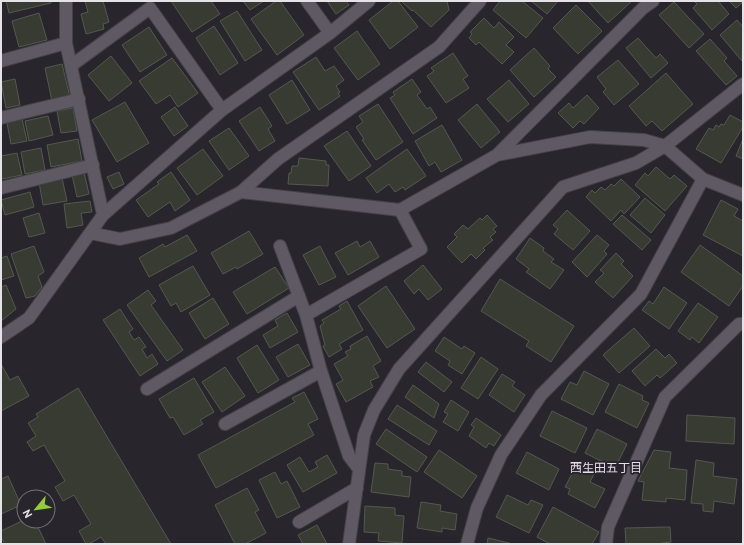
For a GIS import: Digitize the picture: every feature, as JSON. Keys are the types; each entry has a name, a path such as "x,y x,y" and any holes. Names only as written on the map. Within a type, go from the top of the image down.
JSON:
{"street":[{"path":"66,1 66,43 104,215"},
{"path":"307,1 330,33"},
{"path":"1,337 29,318 104,215 222,110 330,33 369,1"},
{"path":"90,233 120,239 171,228 241,192 278,159 439,48 480,1"},
{"path":"241,192 400,210 497,155 652,1"},
{"path":"72,65 150,8 222,110"},
{"path":"1,61 66,43"},
{"path":"349,544 357,488 358,468 364,435 374,410 399,369 563,188 636,163 665,146 743,84"},
{"path":"1,118 79,99"},
{"path":"497,155 590,137 644,140 665,146 703,179 743,195"},
{"path":"1,188 93,165"},
{"path":"467,544 477,508 501,455 541,395 641,294 703,179"},
{"path":"306,315 421,249 400,210"},
{"path":"280,246 306,315 321,371 350,456 358,468"},
{"path":"147,389 299,296"},
{"path":"606,544 608,527 665,397 739,324 743,324"},
{"path":"225,424 321,371"},
{"path":"299,522 357,488"}],"building":[{"path":"6,1 51,1 51,3 9,13"},
{"path":"85,1 103,1 109,22 103,24 104,29 86,34 81,14 88,12"},
{"path":"171,1 211,1 220,14 192,32"},
{"path":"243,1 264,1 250,10"},
{"path":"276,1 280,1 304,35 277,55 251,19"},
{"path":"327,1 346,1 349,5 336,14"},
{"path":"393,1 398,1 418,27 390,49 369,20"},
{"path":"401,1 447,1 449,10 431,27"},
{"path":"500,1 522,1 543,18 526,38 493,10"},
{"path":"531,1 558,1 547,14"},
{"path":"588,1 632,1 608,23"},
{"path":"694,1 718,1 729,14 712,30 693,8 697,4"},
{"path":"729,1 743,1 743,2 736,8"},
{"path":"674,2 704,34 689,48 659,15"},
{"path":"576,5 602,31 578,54 553,28"},
{"path":"237,11 262,50 245,61 220,21"},
{"path":"39,13 47,40 19,47 12,21"},
{"path":"484,18 494,28 499,22 514,37 506,45 514,52 502,64 479,42 476,45 469,38 472,34 470,32"},
{"path":"737,20 743,27 742,61 720,35"},
{"path":"214,26 238,63 220,75 196,38"},
{"path":"149,27 167,55 140,72 122,45"},
{"path":"357,31 380,64 358,80 334,48"},
{"path":"638,38 656,58 660,54 668,63 651,78 626,48"},
{"path":"710,39 727,58 724,61 737,76 726,85 696,51"},
{"path":"534,48 550,66 548,69 556,77 534,97 510,70"},
{"path":"453,53 468,76 463,79 469,88 446,103 427,76 434,71 431,68"},
{"path":"111,56 132,83 109,101 88,75"},
{"path":"316,57 325,71 334,66 344,80 336,86 340,92 338,93 340,96 319,110 293,72"},
{"path":"172,58 198,93 178,107 170,95 156,104 139,81"},
{"path":"618,60 639,84 614,105 603,92 606,89 597,77"},
{"path":"62,64 70,97 52,101 45,68"},
{"path":"666,73 693,104 662,131 652,121 646,126 629,106"},
{"path":"15,79 20,105 6,108 1,82"},
{"path":"412,79 421,92 417,95 427,109 430,107 437,118 413,134 390,98 395,95 393,92"},
{"path":"292,80 310,110 287,124 269,95"},
{"path":"509,80 529,104 508,122 487,99"},
{"path":"587,95 599,108 584,124 580,121 573,128 558,113 569,103 573,108"},
{"path":"125,102 149,143 117,162 92,120"},
{"path":"378,104 403,142 376,160 362,140 364,139 356,127 363,122 359,116"},
{"path":"477,104 500,132 481,148 458,120"},
{"path":"175,107 188,126 174,136 161,117"},
{"path":"260,107 272,126 268,129 275,141 259,151 239,121"},
{"path":"73,108 77,131 61,133 57,111"},
{"path":"730,115 743,122 743,127 721,163 696,149 709,128 713,130 716,125 719,127 721,124 724,125"},
{"path":"48,116 53,135 29,141 25,121"},
{"path":"22,119 27,141 11,144 7,123"},
{"path":"442,125 462,160 441,172 435,162 429,166 415,141"},
{"path":"229,128 249,156 229,170 209,141"},
{"path":"347,131 371,166 349,181 324,146"},
{"path":"78,139 82,161 51,167 47,145"},
{"path":"743,139 743,159 736,156"},
{"path":"41,148 45,170 25,174 21,152"},
{"path":"203,149 223,176 197,195 177,168"},
{"path":"407,149 426,176 405,190 403,187 395,192 389,184 377,193 366,178"},
{"path":"17,153 22,175 2,179 1,156"},
{"path":"299,158 326,161 326,165 329,165 328,186 288,184 289,173 291,173 292,166 298,166"},
{"path":"656,167 670,179 674,175 687,186 665,211 635,185 645,173 648,176"},
{"path":"84,172 89,194 77,197 72,175"},
{"path":"119,172 124,184 113,189 107,177"},
{"path":"171,172 190,200 175,211 170,202 148,217 136,200 159,184 157,182"},
{"path":"62,178 67,201 43,205 39,182"},
{"path":"621,179 640,197 624,214 621,210 611,221 586,197 592,190 595,193 601,187 605,190 611,184 614,186"},
{"path":"30,192 34,207 5,215 1,200"},
{"path":"645,198 665,215 651,233 630,215"},
{"path":"721,200 738,209 734,216 743,221 743,256 703,235"},
{"path":"90,201 92,212 81,213 83,225 67,228 64,204"},
{"path":"567,210 590,231 573,250 554,234 558,229 553,225"},
{"path":"39,213 45,233 29,237 23,218"},
{"path":"487,215 497,226 493,229 496,232 490,237 493,240 483,248 485,250 476,259 471,254 462,263 447,247 457,237 454,234 463,225 468,229 480,218 482,220"},
{"path":"622,215 651,240 642,250 613,224"},
{"path":"249,231 263,254 237,269 236,267 223,274 211,253"},
{"path":"187,235 197,251 149,277 139,258 163,244 165,247"},
{"path":"597,235 609,245 604,251 607,254 587,277 572,262"},
{"path":"530,238 544,248 543,251 554,259 551,262 564,270 550,289 526,272 529,269 516,259"},
{"path":"357,241 360,247 370,241 379,257 348,275 335,253"},
{"path":"700,245 743,276 743,286 729,306 681,272"},
{"path":"34,246 44,272 38,276 42,287 35,296 26,298 11,254"},
{"path":"320,246 336,277 319,285 303,255"},
{"path":"616,253 624,261 621,264 633,276 613,298 595,282 604,273 600,270"},
{"path":"7,256 14,276 1,280 1,258"},
{"path":"423,265 442,289 428,300 419,289 414,294 404,281"},
{"path":"193,266 210,295 181,312 176,303 171,306 159,285"},
{"path":"275,267 289,288 247,314 233,292"},
{"path":"500,279 574,326 551,362 526,346 529,341 481,311"},
{"path":"6,285 16,309 1,321 1,287"},
{"path":"386,286 415,329 387,348 358,306"},
{"path":"664,287 687,303 669,329 642,310 649,301 653,304"},
{"path":"148,290 156,301 151,305 183,350 167,361 127,305"},
{"path":"213,298 229,324 205,339 189,313"},
{"path":"347,301 363,330 339,344 342,349 329,357 323,346 325,345 320,326 324,323 322,320 341,309 339,306"},
{"path":"698,303 718,317 699,343 692,337 690,340 678,331"},
{"path":"120,309 133,329 129,332 134,340 139,337 146,347 142,349 147,358 152,354 158,364 140,376 103,320"},
{"path":"287,313 298,332 270,348 263,335 278,326 275,320"},
{"path":"634,328 650,346 619,373 603,355"},
{"path":"367,336 381,361 373,366 379,377 370,381 373,387 346,402 336,384 343,380 334,364 348,356 345,352 351,349 350,346"},
{"path":"444,337 462,349 464,346 475,353 462,374 448,365 450,361 435,351"},
{"path":"298,344 310,365 288,377 276,357"},
{"path":"257,345 279,380 258,393 237,358"},
{"path":"656,349 665,358 669,354 677,363 660,378 657,375 645,386 632,371"},
{"path":"481,357 498,369 478,399 461,388"},
{"path":"426,362 452,382 444,392 418,372"},
{"path":"1,364 10,380 18,376 29,396 1,411"},
{"path":"225,367 245,396 222,412 202,382"},
{"path":"584,371 609,384 593,415 561,399 570,382 577,385"},
{"path":"502,374 515,382 512,386 525,395 514,412 489,395"},
{"path":"194,378 214,412 200,420 203,424 184,435 173,417 170,418 159,399"},
{"path":"619,384 643,396 642,400 649,403 637,428 605,412"},
{"path":"413,385 439,404 434,418 405,397"},
{"path":"78,388 171,544 106,544 101,537 89,544 86,544 79,531 91,524 74,495 63,501 55,487 65,481 44,445 33,451 27,442 36,436 28,423 38,417 36,414"},
{"path":"304,392 318,419 308,424 314,435 216,488 198,455 295,402 292,398"},
{"path":"451,400 469,412 458,431 443,422 448,414 444,412"},
{"path":"397,405 437,431 429,445 388,419"},
{"path":"552,411 587,428 575,453 540,436"},
{"path":"687,415 735,418 734,444 686,441"},
{"path":"476,418 501,435 494,446 489,443 486,448 469,436 474,427 471,425"},
{"path":"386,429 427,457 417,472 376,444"},
{"path":"597,429 627,444 615,468 585,453"},
{"path":"439,450 477,476 462,498 424,472"},
{"path":"654,450 671,452 669,468 687,470 685,500 666,498 666,502 642,500 644,482 638,481"},
{"path":"527,452 559,469 549,490 516,473"},
{"path":"327,455 337,473 303,492 287,465 300,457 309,472 318,467 315,462"},
{"path":"696,460 714,463 713,476 737,479 734,504 714,501 713,512 703,511 703,504 691,503"},
{"path":"375,463 388,464 388,469 402,471 402,476 411,477 409,497 371,492"},
{"path":"577,464 594,474 590,482 605,489 595,508 568,494 570,489 565,487"},
{"path":"275,472 281,484 287,481 300,507 277,518 259,480"},
{"path":"8,476 16,494 16,507 1,514 1,479"},
{"path":"247,488 259,510 255,512 266,533 245,544 235,544 215,505"},
{"path":"507,495 528,505 531,500 543,505 529,533 496,517"},
{"path":"421,502 441,505 440,511 457,514 455,530 442,528 442,532 417,528"},
{"path":"365,506 395,508 395,515 404,516 402,543 378,541 379,533 364,532"},
{"path":"553,507 599,532 592,544 550,544 537,537"},
{"path":"16,524 16,529 39,529 46,544 5,544 1,537 1,531"},
{"path":"317,525 327,544 303,544 298,535"},
{"path":"670,527 671,542 662,544 626,544 625,528"},
{"path":"488,538 513,544 487,544"}],"district":[{"name":"西生田五丁目","path":"606,468"}]}
